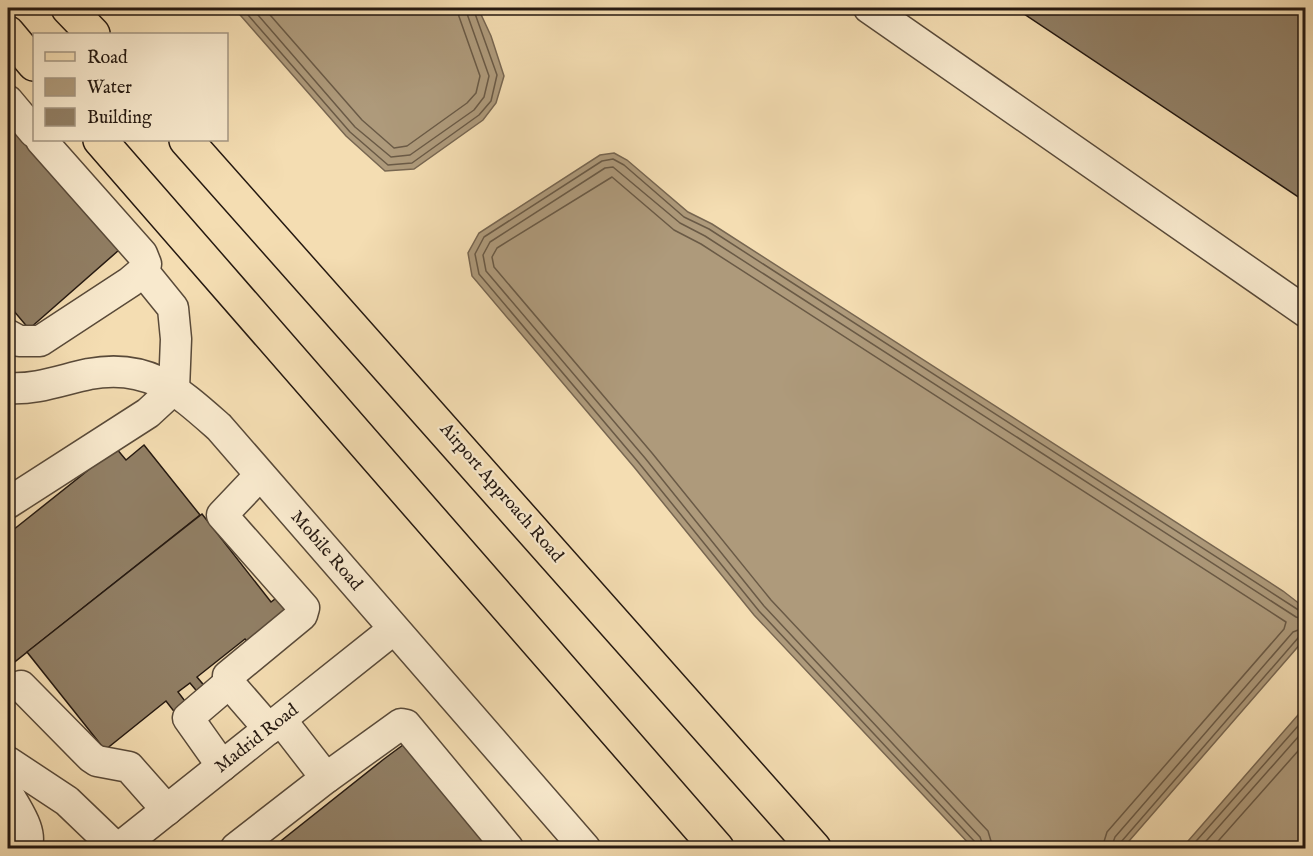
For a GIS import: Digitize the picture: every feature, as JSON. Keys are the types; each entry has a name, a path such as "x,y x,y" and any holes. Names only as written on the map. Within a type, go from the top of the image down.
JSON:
{"main road":[{"path":"68,8 92,33"},
{"path":"8,33 33,63"},
{"path":"101,141 717,849"},
{"name":"Airport Approach Road","path":"187,141 814,849"}],"street":[{"path":"869,8 1305,312"},
{"path":"8,101 33,131"},
{"path":"8,335 19,341 40,340 130,282 143,271 146,264 142,254 42,141"},
{"path":"8,503 148,413 174,389 176,339 173,308 143,271"},
{"name":"Mobile Road","path":"8,388 30,389 91,374 140,373 174,389 219,427 585,849"},
{"path":"260,475 222,515 303,606 304,612 232,671 228,676 229,683 275,724 326,778"},
{"name":"Madrid Road","path":"118,849 394,629"},
{"path":"222,766 188,718 229,683"},
{"path":"21,686 97,761 129,767 167,810"},
{"path":"236,849 397,725 406,725 507,849"},
{"path":"8,762 67,801 118,849"},
{"path":"8,793 27,830 26,849"}],"water":[{"path":"234,8 478,8 491,36 504,76 496,103 483,120 414,169 385,171 346,136"},
{"path":"614,153 627,160 688,212 712,224 1283,591 1305,608 1305,635 1302,642 1123,848 973,848 754,615 634,467 472,276 468,253 479,233 600,155"},
{"path":"1305,707 1305,848 1182,848"}],"building":[{"path":"1015,8 1306,8 1306,202"},
{"path":"8,122 119,250 29,329 8,304"},
{"path":"144,445 200,515 12,664 8,657 8,534 116,448 126,460"},
{"path":"202,514 271,602 287,590 301,608 252,647 245,639 197,677 207,689 200,695 190,683 178,692 188,705 176,714 166,701 105,750 27,652"},
{"path":"407,742 491,848 272,848 384,759"}]}
